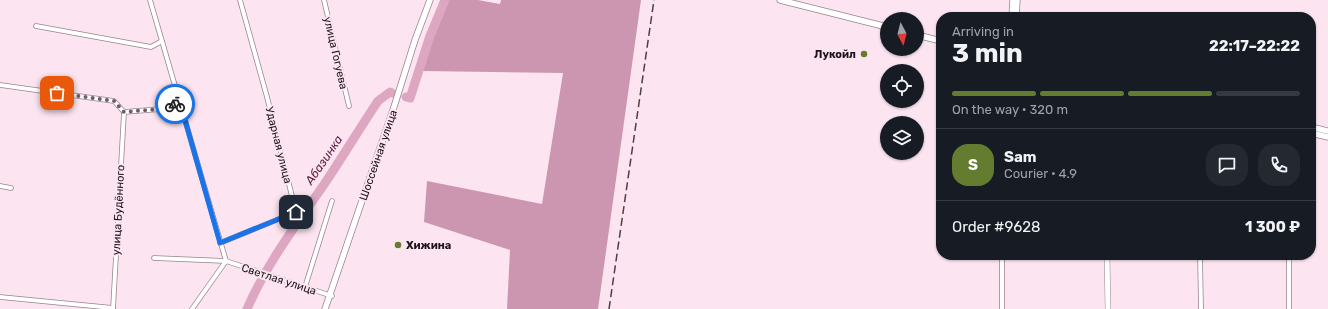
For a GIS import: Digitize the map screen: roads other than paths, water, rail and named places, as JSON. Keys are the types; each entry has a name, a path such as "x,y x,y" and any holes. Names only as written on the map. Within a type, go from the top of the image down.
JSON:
{"main road":[{"name":"Шоссейная улица","path":"326,309 430,0"},
{"path":"780,0 880,25"},
{"path":"1012,12 1013,0"},
{"path":"1016,12 1017,0"},
{"path":"924,37 936,40"},
{"path":"1316,128 1328,131"},
{"path":"1316,134 1328,137"}],"street":[{"path":"150,0 226,261 192,309"},
{"name":"Ударная улица","path":"220,243 296,212 267,97 240,0"},
{"name":"улица Гогуева","path":"324,0 348,106"},
{"path":"36,26 151,48 162,41"},
{"path":"0,85 114,101 124,112 161,109 180,102"},
{"name":"улица Будённого","path":"113,308 124,112"},
{"path":"0,186 11,188"},
{"path":"306,287 332,201"},
{"name":"Светлая улица","path":"154,258 226,261 331,295"},
{"path":"1002,260 1002,309"},
{"path":"1107,260 1108,309"},
{"path":"1200,260 1201,309"},
{"path":"1289,260 1289,309"},
{"path":"0,298 113,308"}],"waterway":[{"name":"Абазинка","path":"406,97 410,98 430,36 445,0"},
{"name":"Абазинка","path":"247,309 273,260 378,101 390,92 392,93"}],"railway":[{"path":"609,309 654,0"}],"place":[{"name":"Лукойл","path":"864,54"},
{"name":"Хижина","path":"398,245"}]}
